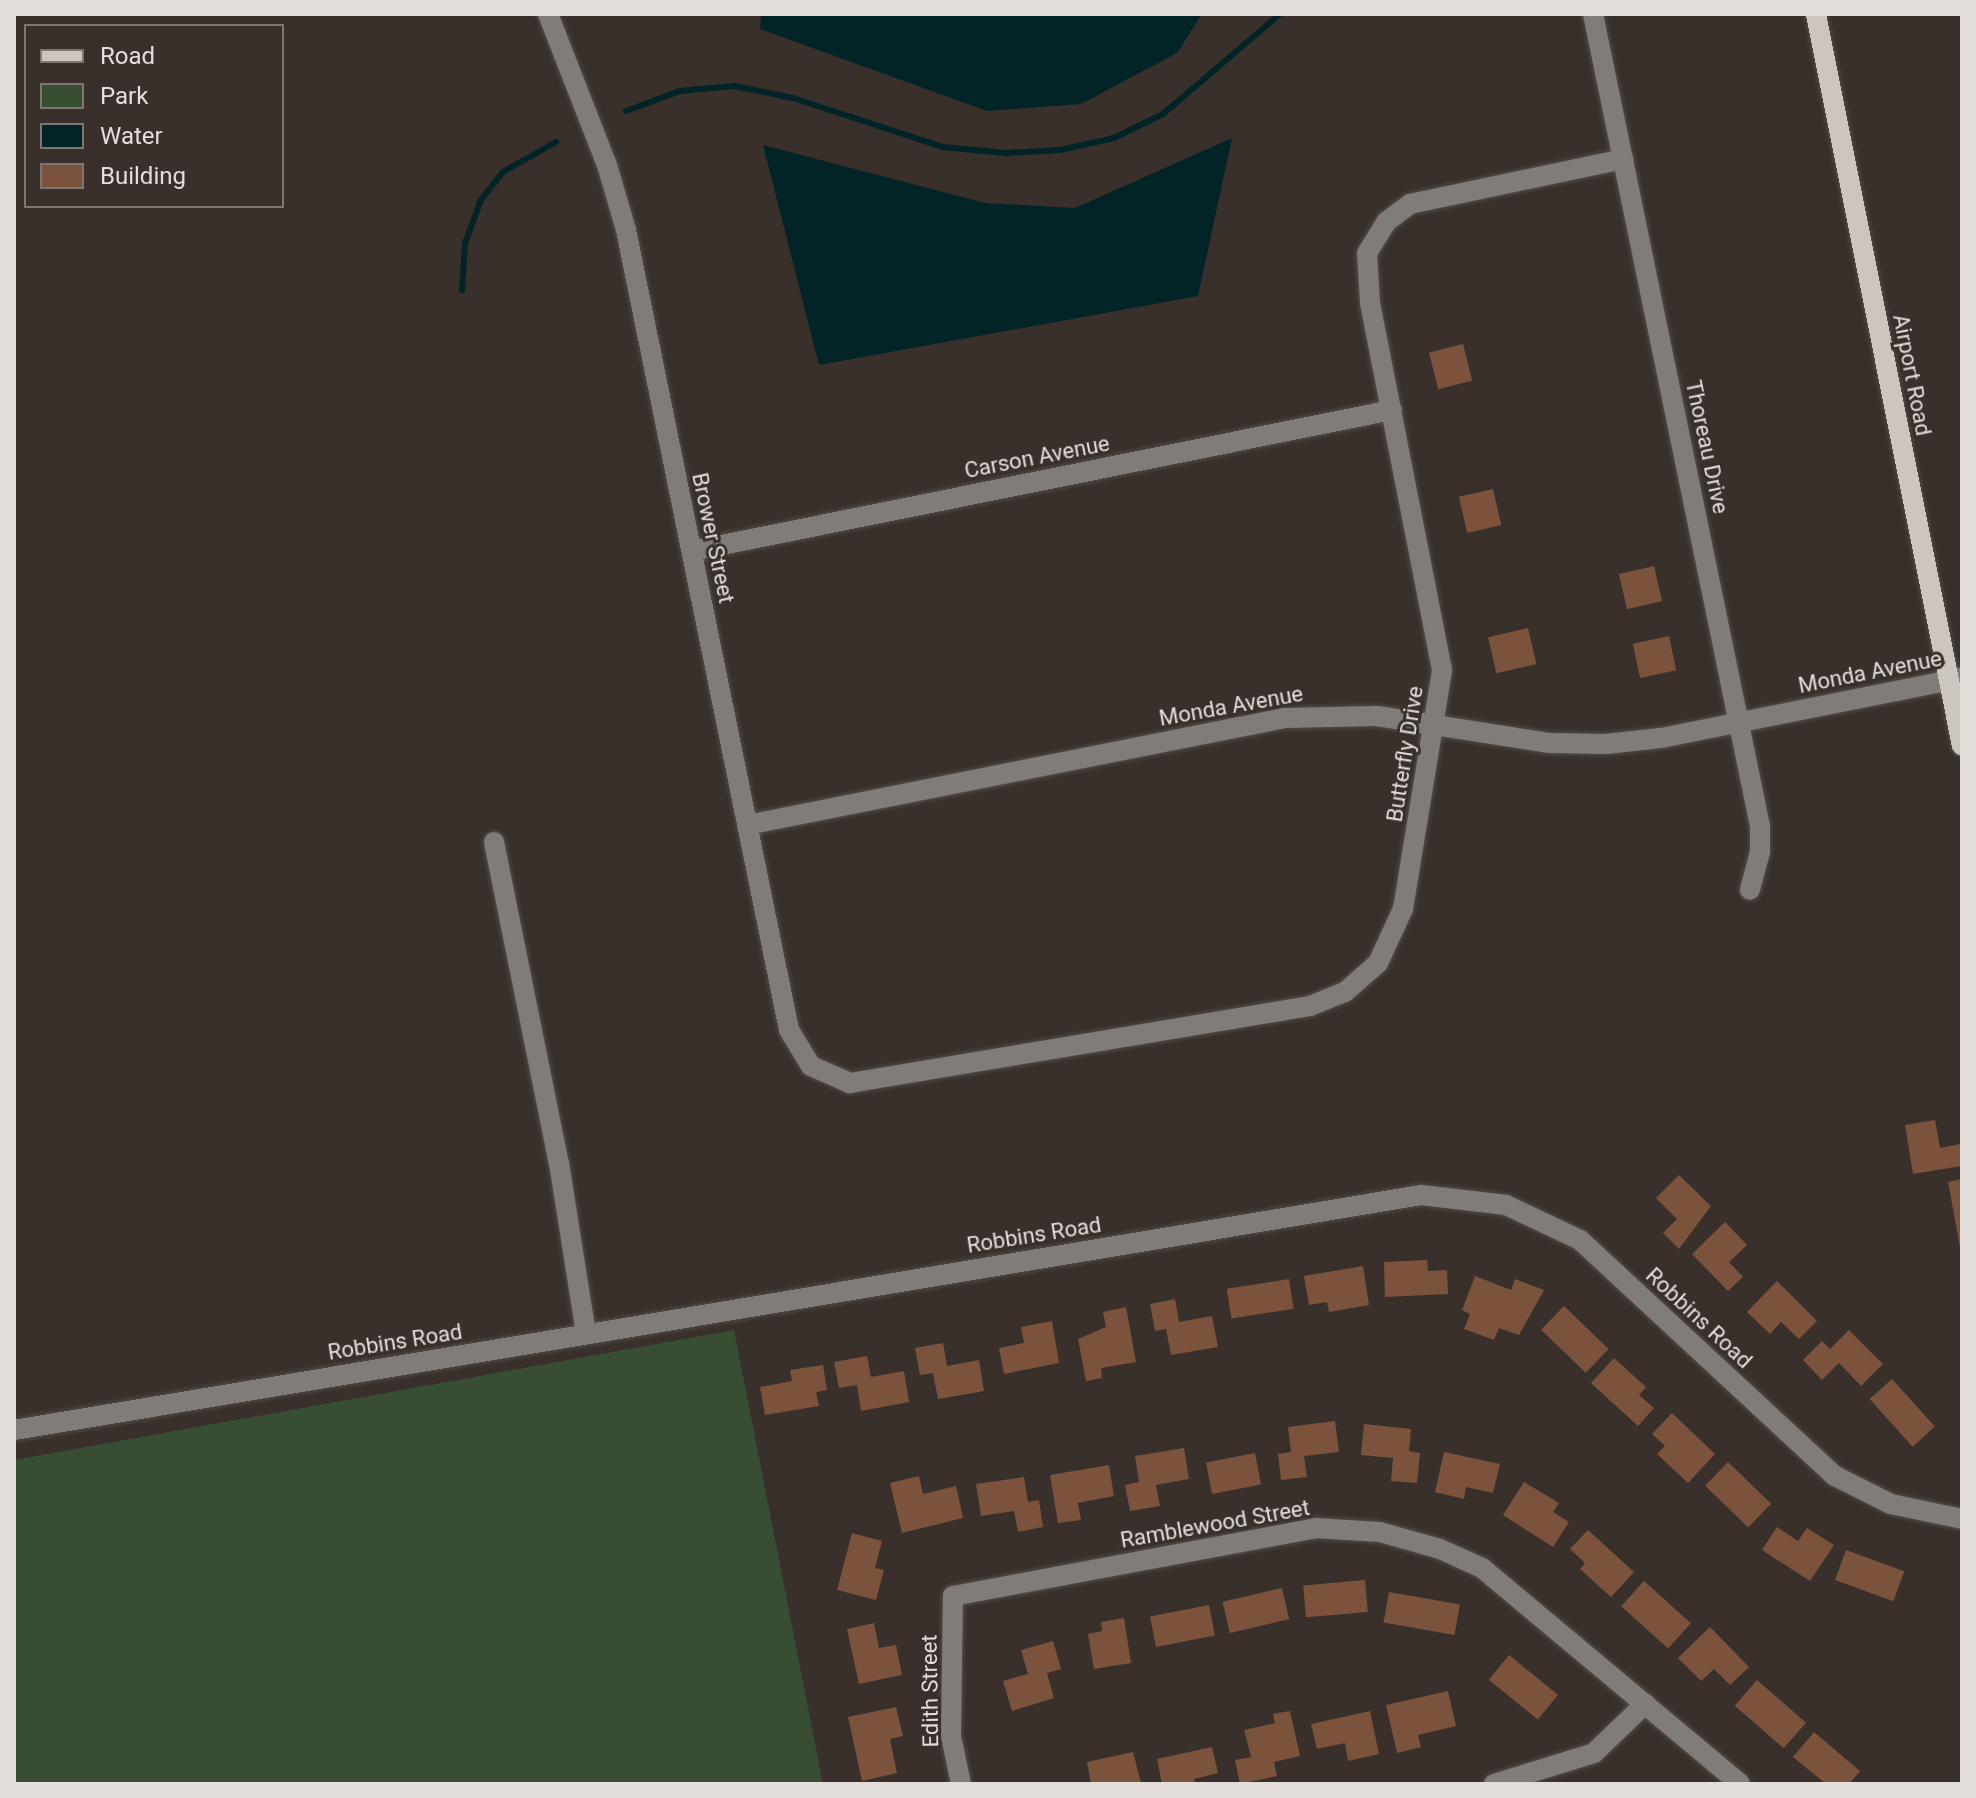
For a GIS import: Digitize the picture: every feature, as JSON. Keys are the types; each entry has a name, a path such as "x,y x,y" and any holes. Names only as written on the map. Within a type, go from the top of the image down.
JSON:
{"main road":[{"name":"Airport Road","path":"1816,14 1955,679 1962,746"}],"street":[{"name":"Brower Street","path":"548,14 622,214 789,1030 798,1051 817,1071"},
{"name":"Thoreau Drive","path":"1593,14 1761,841 1750,890"},
{"name":"Butterfly Drive","path":"817,1071 843,1082 873,1083 1310,1006 1345,992 1373,969 1397,931 1442,681 1437,631 1366,276 1369,249 1386,222 1403,207 1426,199 1623,159"},
{"name":"Carson Avenue","path":"692,551 1392,410"},
{"name":"Monda Avenue","path":"747,825 1285,718 1361,715 1576,744 1645,741 1955,679"},
{"path":"494,842 559,1163 586,1334"},
{"name":"Robbins Road","path":"14,1430 1421,1195 1506,1205 1580,1240 1835,1476 1891,1504 1962,1519"},
{"name":"Ramblewood Street","path":"953,1596 1315,1528 1380,1532 1440,1549 1482,1568 1740,1784"},
{"name":"Edith Street","path":"953,1596 951,1736 961,1784"},
{"path":"1494,1784 1594,1753 1645,1704"}],"green space":[{"path":"734,1330 823,1784 14,1784 14,1460"}],"water":[{"path":"761,14 1202,14 1177,53 1081,104 987,111 760,29"},
{"path":"1232,138 1198,296 819,365 763,145 985,203 1075,208"}],"building":[{"path":"1463,344 1472,381 1438,389 1429,352"},
{"path":"1493,489 1501,525 1467,533 1459,497"},
{"path":"1654,566 1662,601 1627,609 1619,574"},
{"path":"1528,628 1536,664 1496,673 1488,637"},
{"path":"1669,636 1676,670 1640,678 1633,644"},
{"path":"1935,1120 1940,1148 1960,1144 1962,1166 1913,1174 1905,1125"},
{"path":"1679,1175 1711,1206 1679,1249 1663,1233 1677,1219 1656,1198"},
{"path":"1962,1179 1962,1247 1960,1247 1948,1182"},
{"path":"1725,1222 1747,1245 1729,1262 1743,1277 1728,1291 1692,1254"},
{"path":"1427,1260 1428,1271 1447,1270 1448,1294 1385,1297 1384,1262"},
{"path":"1363,1266 1369,1305 1329,1312 1327,1302 1309,1305 1304,1276"},
{"path":"1475,1276 1511,1290 1515,1279 1544,1290 1519,1335 1499,1328 1494,1340 1464,1329 1470,1314 1462,1310"},
{"path":"1289,1279 1294,1309 1231,1318 1227,1289"},
{"path":"1777,1281 1817,1321 1799,1339 1781,1322 1770,1334 1747,1312"},
{"path":"1175,1299 1179,1322 1212,1316 1218,1347 1171,1355 1166,1329 1155,1331 1150,1304"},
{"path":"1564,1306 1609,1349 1586,1373 1541,1330"},
{"path":"1126,1307 1136,1362 1101,1368 1102,1378 1086,1381 1078,1339 1106,1327 1103,1312"},
{"path":"1052,1321 1059,1363 1004,1374 999,1348 1024,1343 1021,1327"},
{"path":"1849,1330 1883,1364 1861,1386 1839,1363 1822,1380 1803,1360 1822,1341 1830,1349"},
{"path":"943,1343 947,1366 979,1360 984,1391 938,1399 933,1373 920,1375 915,1348"},
{"path":"867,1356 871,1377 904,1371 909,1402 861,1411 857,1385 839,1388 834,1362"},
{"path":"1614,1358 1646,1387 1639,1395 1654,1408 1638,1426 1591,1383"},
{"path":"823,1365 827,1390 816,1392 819,1406 765,1415 760,1387 792,1381 790,1370"},
{"path":"1892,1379 1935,1427 1913,1447 1870,1399"},
{"path":"1672,1413 1715,1454 1688,1483 1657,1454 1665,1446 1652,1434"},
{"path":"1335,1421 1339,1452 1304,1456 1307,1477 1281,1480 1278,1454 1291,1452 1288,1427"},
{"path":"1364,1424 1411,1429 1409,1451 1420,1453 1417,1483 1391,1481 1393,1458 1361,1455"},
{"path":"1184,1448 1189,1479 1156,1485 1160,1506 1130,1511 1125,1485 1139,1482 1135,1456"},
{"path":"1444,1452 1500,1464 1493,1493 1466,1487 1464,1499 1435,1492"},
{"path":"1255,1453 1261,1484 1212,1494 1206,1463"},
{"path":"1728,1462 1771,1504 1748,1527 1705,1486"},
{"path":"1109,1465 1114,1496 1078,1503 1081,1520 1058,1523 1050,1475"},
{"path":"919,1476 923,1494 956,1486 963,1518 902,1533 890,1483"},
{"path":"1024,1477 1028,1502 1039,1500 1043,1527 1018,1532 1014,1511 981,1516 976,1484"},
{"path":"1524,1482 1559,1503 1553,1512 1569,1522 1553,1547 1503,1515"},
{"path":"1777,1527 1798,1541 1807,1528 1834,1545 1810,1581 1762,1550"},
{"path":"1588,1530 1634,1572 1611,1597 1580,1569 1585,1563 1570,1549"},
{"path":"852,1533 882,1541 875,1568 884,1570 876,1600 837,1590"},
{"path":"1846,1550 1904,1571 1893,1601 1835,1580"},
{"path":"1365,1580 1368,1612 1306,1617 1303,1585"},
{"path":"1644,1581 1691,1623 1668,1648 1621,1606"},
{"path":"1282,1588 1289,1619 1230,1633 1223,1602"},
{"path":"1389,1592 1460,1605 1455,1635 1384,1623"},
{"path":"1209,1605 1215,1635 1156,1647 1150,1616"},
{"path":"1124,1618 1131,1663 1094,1669 1088,1634 1102,1631 1101,1622"},
{"path":"874,1623 879,1648 896,1645 902,1675 859,1684 847,1629"},
{"path":"1710,1627 1749,1667 1730,1685 1714,1669 1701,1681 1678,1658"},
{"path":"1053,1641 1061,1669 1047,1673 1054,1698 1012,1711 1003,1681 1028,1674 1021,1650"},
{"path":"1509,1655 1558,1695 1538,1720 1489,1680"},
{"path":"1757,1680 1806,1723 1784,1748 1735,1706"},
{"path":"1448,1691 1456,1726 1418,1735 1421,1747 1397,1753 1386,1705"},
{"path":"896,1707 903,1736 890,1739 897,1773 862,1781 848,1717"},
{"path":"1290,1711 1300,1756 1274,1762 1277,1776 1240,1784 1235,1760 1251,1757 1244,1730 1275,1723 1273,1714"},
{"path":"1370,1711 1379,1754 1348,1761 1345,1743 1317,1749 1311,1724"},
{"path":"1814,1732 1860,1771 1849,1784 1826,1784 1793,1757"},
{"path":"1212,1747 1218,1773 1194,1779 1195,1784 1162,1784 1157,1759"},
{"path":"1133,1752 1141,1783 1091,1784 1087,1762"}],"waterway":[{"path":"626,111 680,91 734,86 793,98 943,147 1006,153 1060,150 1114,138 1163,114 1280,14"},
{"path":"462,290 465,243 481,200 503,172 556,142"}]}
